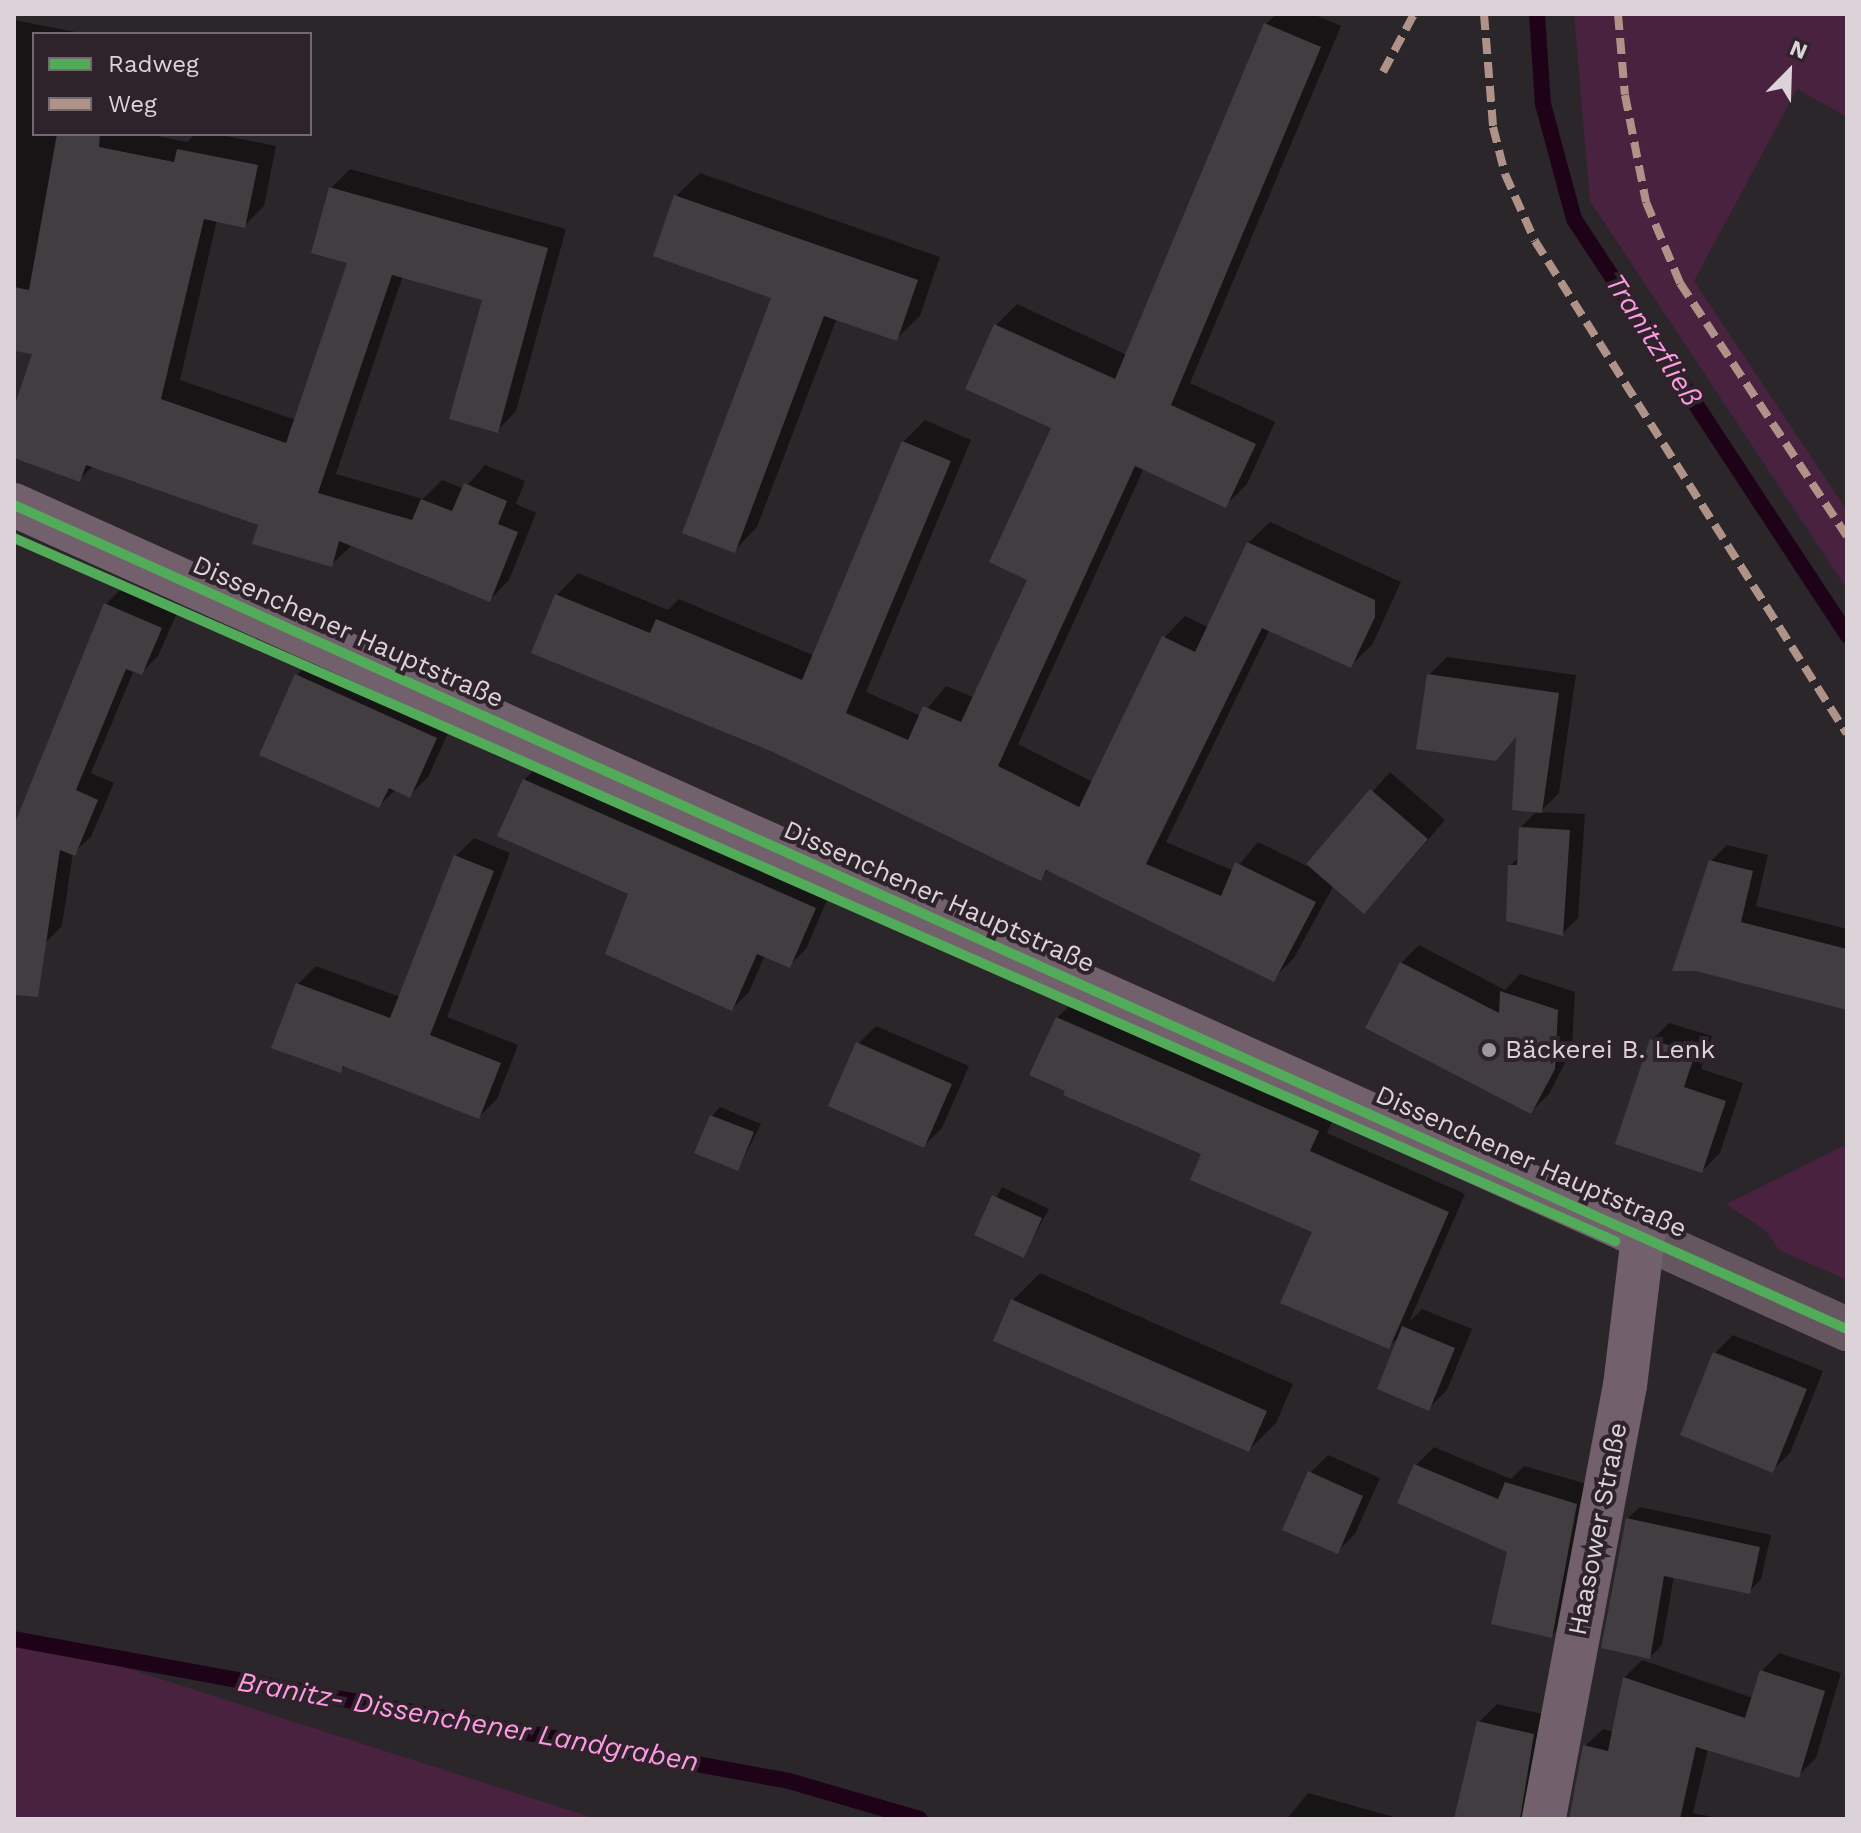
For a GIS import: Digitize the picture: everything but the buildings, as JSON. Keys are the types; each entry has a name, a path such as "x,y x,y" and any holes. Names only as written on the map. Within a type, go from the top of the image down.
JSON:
{"main road":[{"name":"Dissenchener Hauptstraße","path":"14,505 1643,1237"},
{"name":"Haasower Straße","path":"1544,1819 1625,1385 1643,1237"}],"street":[{"name":"Dissenchener Hauptstraße","path":"1643,1237 1847,1329"}],"shaded area":[{"path":"1574,14 1847,14 1847,117 1797,89 1694,281 1847,511 1847,589 1590,201"},
{"path":"1847,1144 1847,1280 1779,1250 1766,1231 1726,1204"},
{"path":"14,1632 597,1819 14,1819"}],"waterway":[{"name":"Tranitzfließ","path":"1537,14 1543,104 1574,219 1847,635"},
{"name":"Branitz- Dissenchener Landgraben","path":"14,1639 789,1781 920,1819"}],"marked path":[{"path":"1383,72 1414,14"},
{"path":"1484,14 1493,127 1505,174 1535,241 1847,734"},
{"path":"1618,14 1625,95 1646,202 1680,283 1847,536"}],"cycle path":[{"path":"14,505 1847,1329"},
{"path":"14,538 1615,1241"}],"place":[{"name":"Bäckerei B. Lenk","path":"1489,1050"}]}
